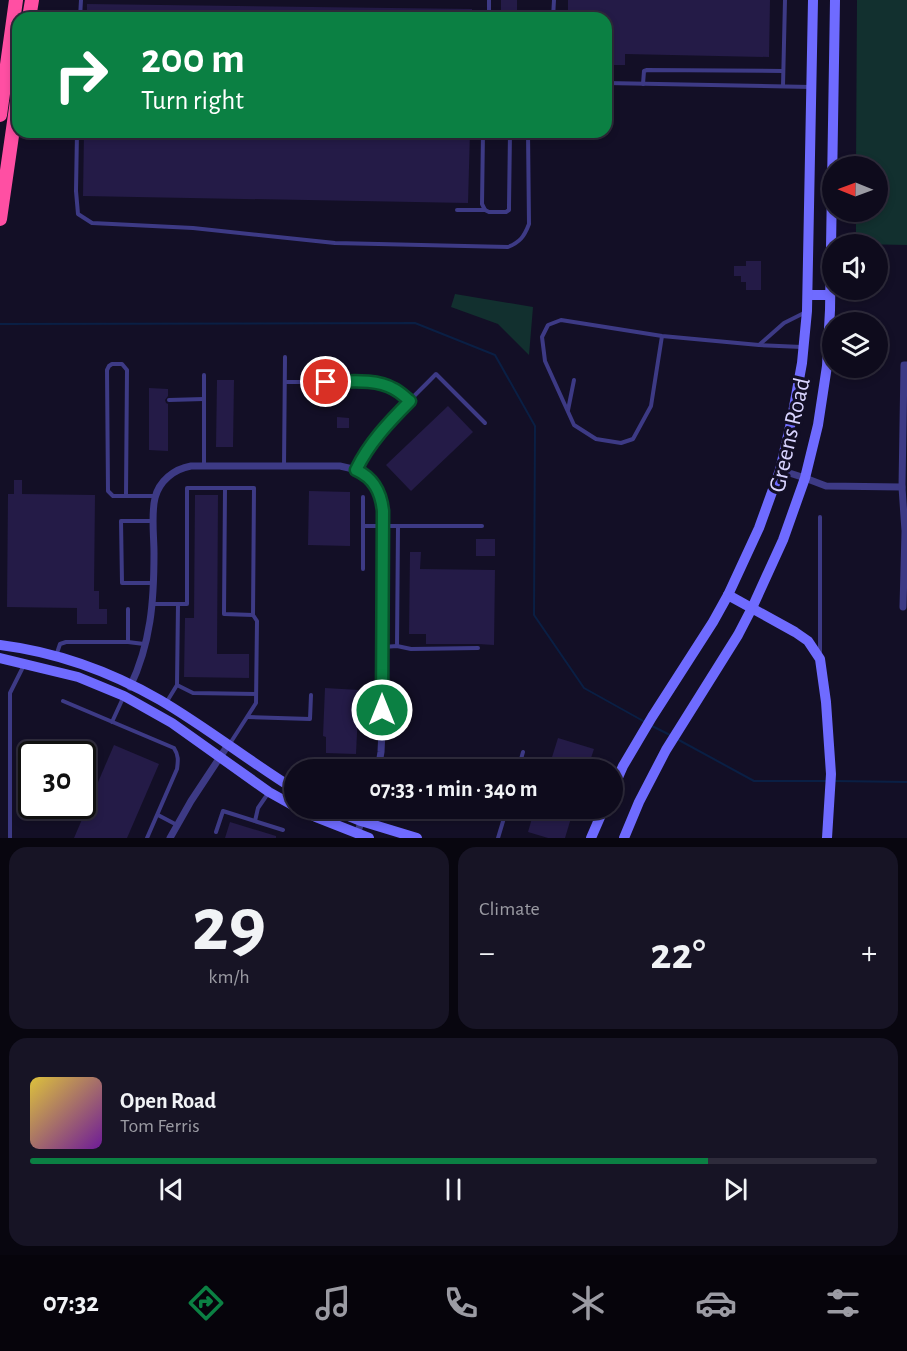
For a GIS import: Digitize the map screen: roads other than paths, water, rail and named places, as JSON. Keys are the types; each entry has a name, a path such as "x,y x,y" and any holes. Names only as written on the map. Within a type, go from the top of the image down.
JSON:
{"highway":[{"path":"0,115 12,29"},
{"path":"0,219 12,136"}],"main road":[{"name":"Greens Road","path":"623,766 728,595 759,528 780,470 792,418 807,311 813,0"},
{"name":"Greens Road","path":"831,234 835,0"},
{"path":"812,87 834,88"},
{"path":"808,295 822,295"},
{"name":"Greens Road","path":"624,838 639,802 666,750 738,635 783,540 805,477 818,425 827,366 830,300"},
{"path":"728,595 808,641 820,659 826,702 831,774 827,838"},
{"path":"0,645 56,657 100,671 131,685 166,704 284,782"},
{"path":"0,658 78,677 124,696 172,723 284,800"},
{"path":"320,819 356,836 369,838"},
{"path":"356,819 417,838"},
{"path":"591,838 599,819"}],"street":[{"path":"903,607 906,531 902,487 906,365"},
{"path":"124,696 131,685 149,630 154,583 155,496 166,478 182,468 204,466 340,466 366,475 374,483 382,500 384,526 383,647 382,741 380,759"},
{"path":"780,470 826,486 902,487"},
{"path":"170,838 228,745"},
{"path":"356,836 361,821"}],"lane":[{"path":"783,86 785,0"},
{"path":"643,84 644,71 647,69 783,71"},
{"path":"612,83 812,87"},
{"path":"77,138 78,214 92,223 193,228 335,243 508,248 525,236 529,224 528,138"},
{"path":"483,138 483,204 485,210"},
{"path":"457,210 506,212 509,210 510,138"},
{"path":"759,345 784,323 807,311"},
{"path":"662,336 651,406 633,439 621,443 596,439 574,425 545,361 542,337 549,325 561,320 662,336 803,347"},
{"path":"284,467 285,357"},
{"path":"126,495 127,370 122,364 112,364 107,370 107,487 113,495 155,496"},
{"path":"356,470 375,438 436,374 485,423"},
{"path":"204,375 204,466"},
{"path":"568,411 574,380"},
{"path":"285,382 368,382 393,388 410,401"},
{"path":"169,400 204,399"},
{"path":"152,604 187,604 187,488 254,488 253,615 257,621 256,703 228,745"},
{"path":"225,489 224,614 253,615"},
{"path":"363,497 363,569"},
{"path":"820,517 820,659"},
{"path":"154,521 121,521 122,583 154,583"},
{"path":"363,526 482,526"},
{"path":"397,646 398,526"},
{"path":"166,704 177,685 178,604"},
{"path":"128,609 128,642"},
{"path":"56,657 60,644 66,642 145,644"},
{"path":"383,647 478,648"},
{"path":"10,838 10,693 25,663"},
{"path":"177,685 192,693 256,694"},
{"path":"247,717 310,719 311,695"},
{"path":"112,722 124,696"},
{"path":"63,701 174,748 178,759 177,769 147,838"},
{"path":"521,759 523,752"},
{"path":"255,821 258,808 269,792"},
{"path":"216,832 223,811 283,830"},
{"path":"158,815 177,825"},
{"path":"498,838 504,819"}],"waterway":[{"path":"0,324 415,323 495,355 535,426 534,615 584,688 645,722"},
{"path":"650,725 672,736"},
{"path":"677,739 754,781 828,781"},
{"path":"834,781 907,782"}]}
